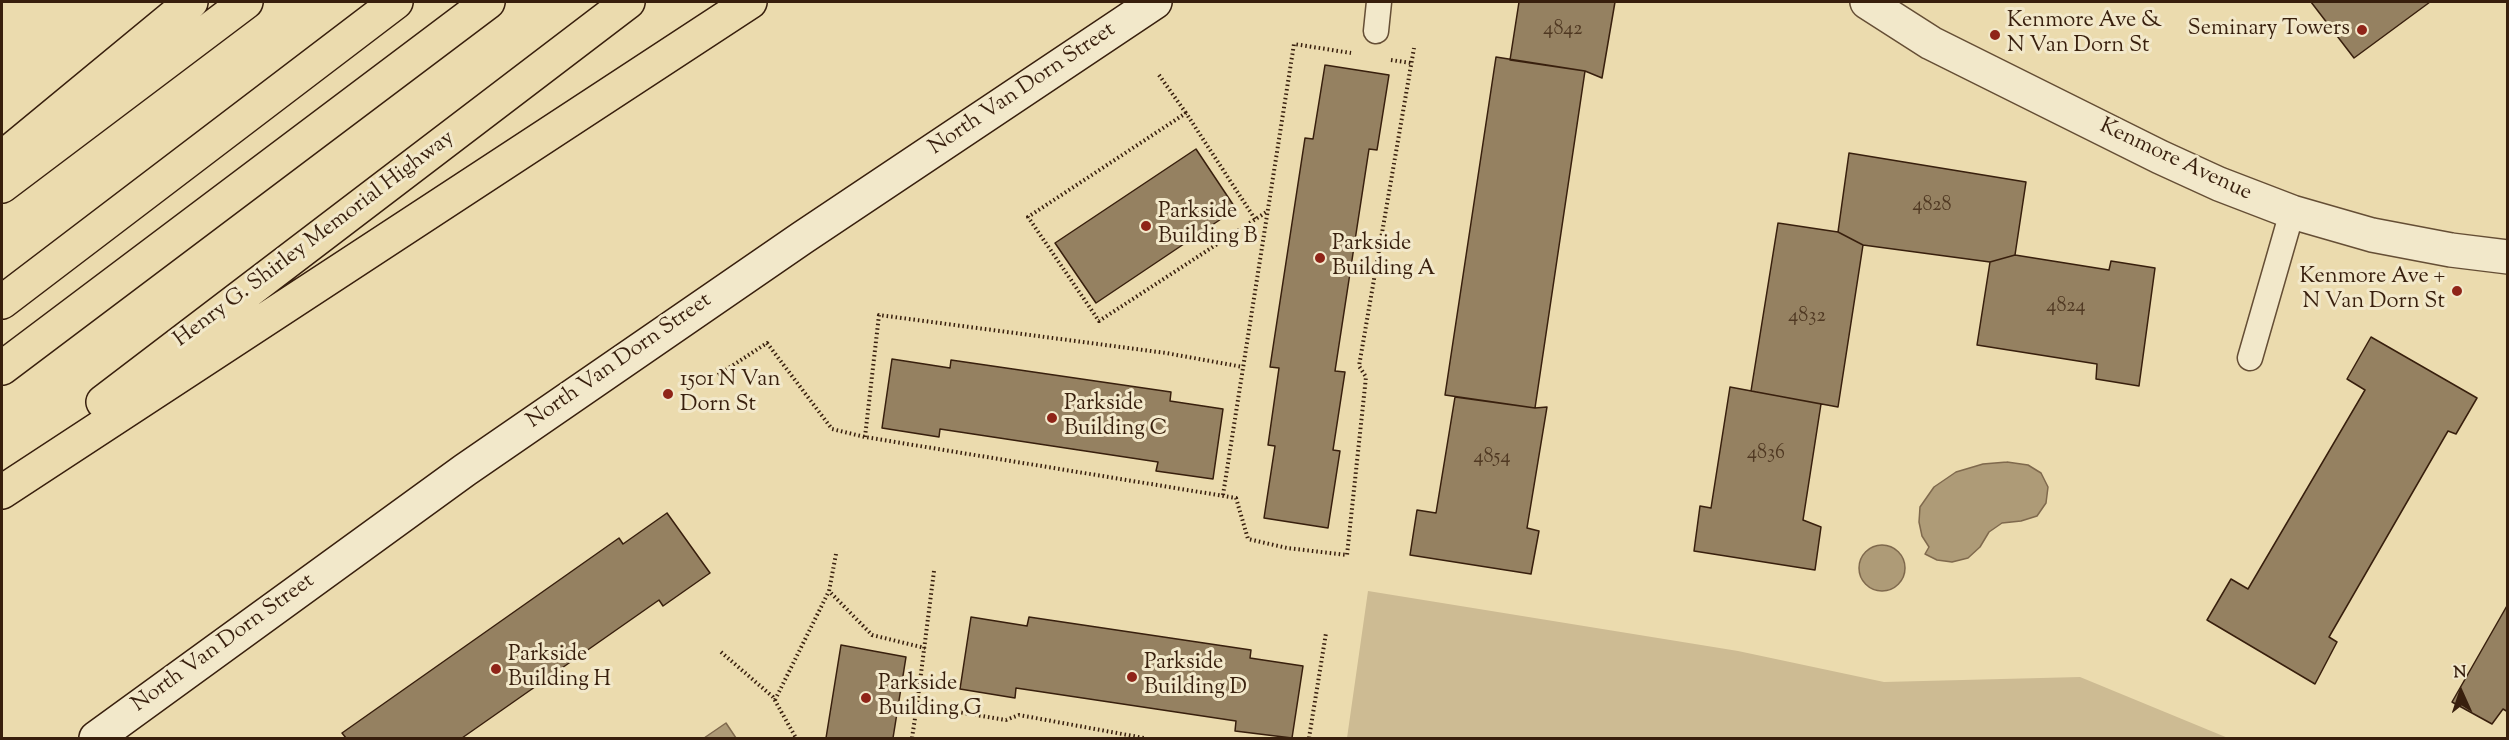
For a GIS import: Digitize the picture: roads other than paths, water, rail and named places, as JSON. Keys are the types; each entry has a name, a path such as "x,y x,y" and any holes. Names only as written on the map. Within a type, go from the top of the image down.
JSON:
{"highway":[{"path":"2,158 191,2"},
{"path":"2,186 246,2"},
{"path":"2,302 396,2"},
{"path":"2,368 488,2"},
{"name":"Henry G. Shirley Memorial Highway","path":"2,479 628,2"},
{"path":"2,492 750,2"}],"main road":[{"name":"North Van Dorn Street","path":"96,738 465,470 801,238 1155,2"},
{"name":"Kenmore Avenue","path":"1867,2 1931,44 2219,184 2292,212 2372,235 2451,250 2508,257"}],"lane":[{"path":"1376,31 1379,2"},
{"path":"2250,358 2292,212"}],"place":[{"name":"Seminary Towers","path":"2362,30"},
{"name":"Kenmore Ave & N Van Dorn St","path":"1995,35"},
{"name":"Parkside Building B","path":"1146,226"},
{"name":"Parkside Building A","path":"1320,258"},
{"name":"Kenmore Ave + N Van Dorn St","path":"2457,291"},
{"name":"1501 N Van Dorn St","path":"668,394"},
{"name":"Parkside Building C","path":"1052,418"},
{"name":"Parkside Building H","path":"496,669"},
{"name":"Parkside Building D","path":"1132,677"},
{"name":"Parkside Building G","path":"866,698"}]}
